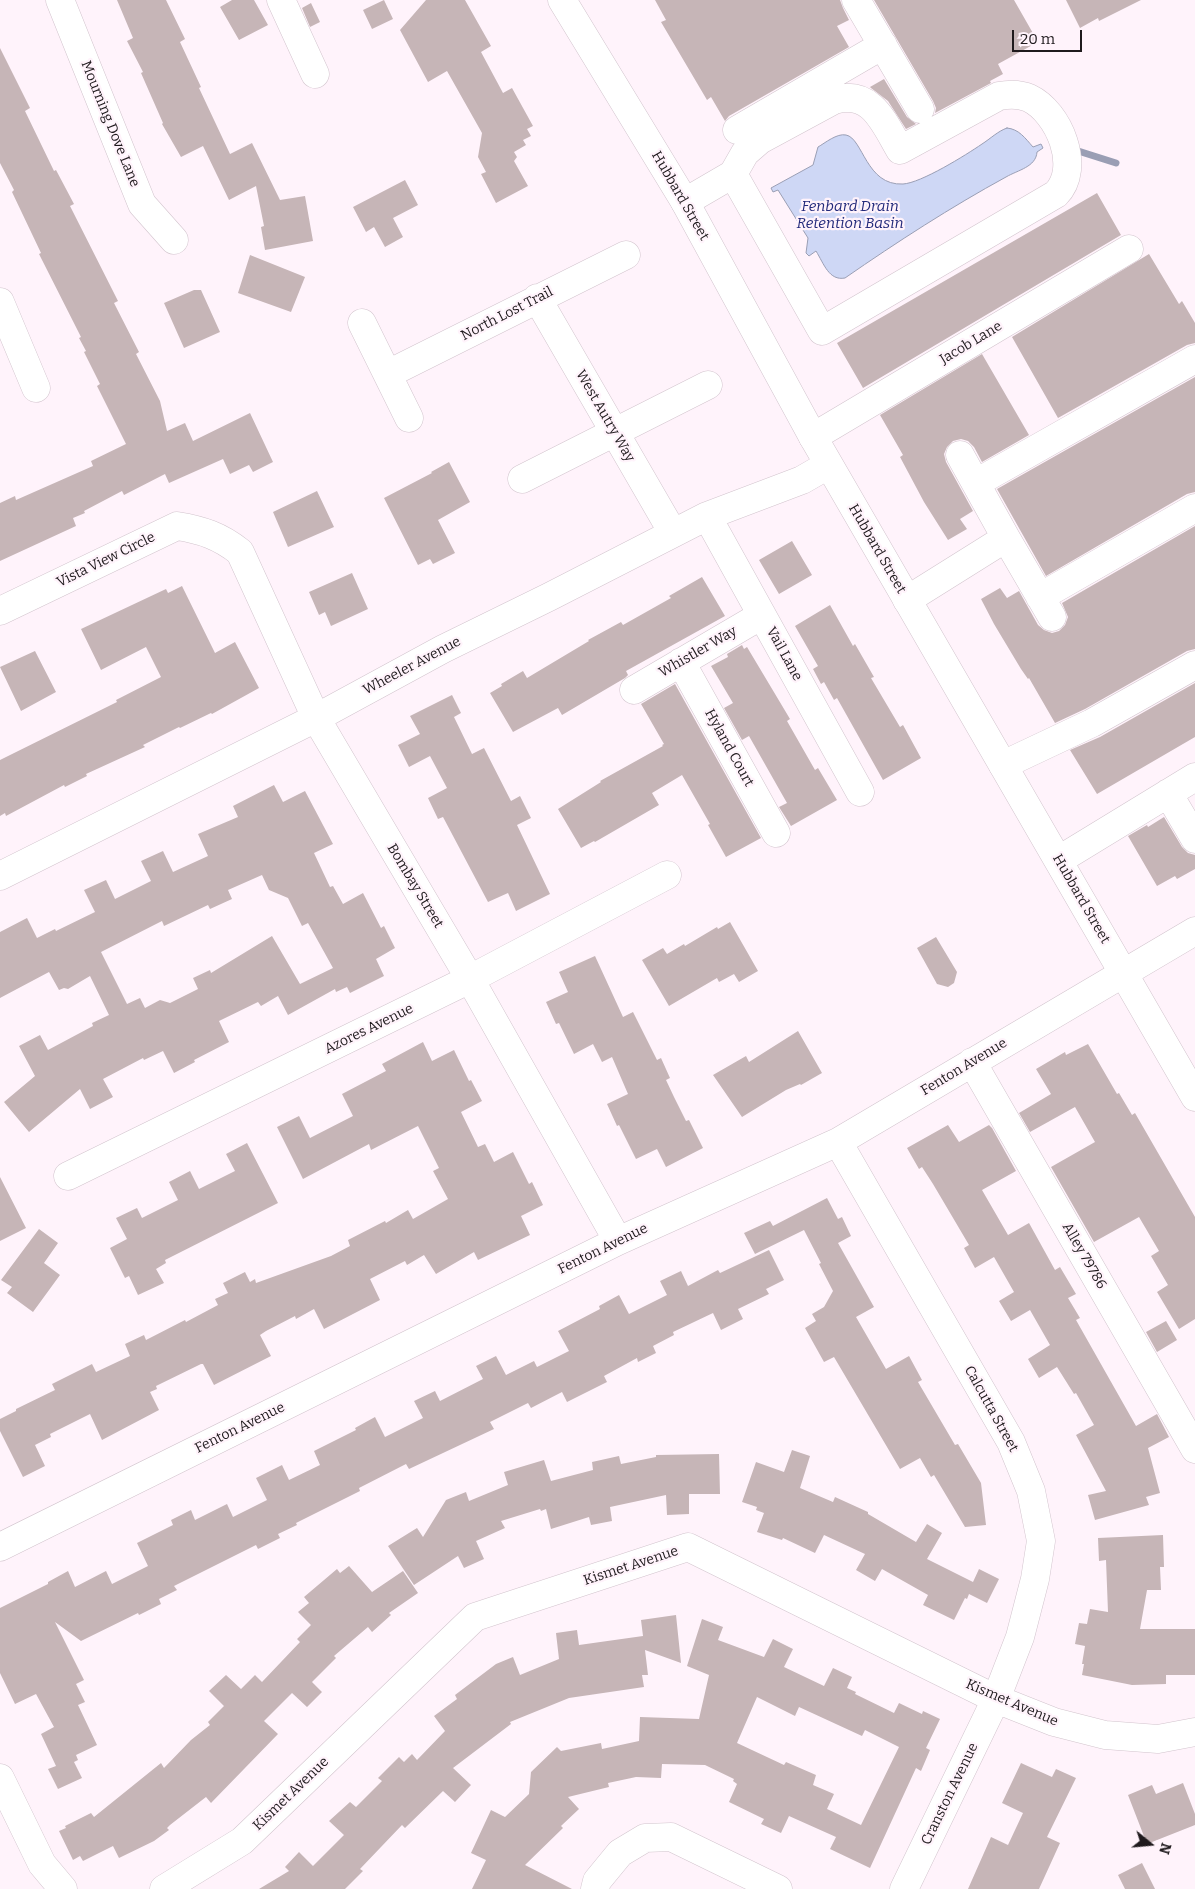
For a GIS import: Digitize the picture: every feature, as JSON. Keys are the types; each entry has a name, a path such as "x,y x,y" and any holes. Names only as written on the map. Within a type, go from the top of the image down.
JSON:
{"street":[{"name":"Mourning Dove Lane","path":"60,0 142,204 174,240"},
{"path":"281,0 315,74"},
{"name":"Hubbard Street","path":"562,0 685,202 812,437 1195,1097"},
{"path":"856,0 920,109"},
{"path":"737,130 882,45"},
{"path":"685,202 733,174 745,153 760,140 834,100 850,98 861,100 878,112 900,150 989,100 1008,94 1029,98 1048,114 1062,139 1068,168 1065,182 1056,194 822,331 733,174"},
{"name":"Jacob Lane","path":"812,437 1129,249"},
{"name":"North Lost Trail","path":"388,374 626,255"},
{"name":"West Autry Way","path":"537,298 673,533"},
{"path":"0,302 36,388"},
{"path":"362,323 409,418"},
{"path":"976,483 1195,360"},
{"path":"522,479 708,385"},
{"path":"960,455 1046,607 1195,508"},
{"name":"Wheeler Avenue","path":"0,876 316,718 443,649 707,516 802,480 828,465"},
{"name":"Vail Lane","path":"707,516 860,792"},
{"name":"Vista View Circle","path":"0,612 177,526 214,534"},
{"name":"Bombay Street","path":"214,534 240,552 316,718 470,979 618,1241"},
{"path":"907,600 1006,538"},
{"name":"Whistler Way","path":"634,690 762,615"},
{"name":"Hyland Court","path":"681,662 776,833"},
{"path":"1003,765 1092,723 1195,665"},
{"path":"1058,860 1195,776"},
{"path":"1168,793 1195,839"},
{"name":"Azores Avenue","path":"68,1176 470,979 667,875"},
{"name":"Fenton Avenue","path":"0,1547 618,1241 838,1142 1195,931"},
{"name":"Alley 79786","path":"972,1062 1195,1449"},
{"name":"Calcutta Street","path":"838,1142 1011,1442 1030,1492 1041,1540 1035,1579 1020,1637 996,1699"},
{"name":"Kismet Avenue","path":"164,1889 242,1841 475,1617 688,1547 996,1699 1054,1722 1105,1735 1158,1740 1195,1732"},
{"name":"Cranston Avenue","path":"904,1889 996,1699"},
{"path":"0,1778 42,1864 63,1889"},
{"path":"594,1889 598,1881 620,1854 645,1838 671,1837 778,1889"}],"water":[{"name":"Fenbard Drain Retention Basin","path":"1007,128 1018,132 1033,147 1041,144 1043,148 1037,152 1030,165 985,188 904,238 845,278 835,277 831,274 816,251 809,256 806,253 808,238 778,190 773,192 771,188 813,165 818,147 839,135 846,135 852,138 873,170 881,178 891,183 903,184 921,179 943,168"}],"building":[{"path":"117,0 166,0 185,39 180,42 201,87 199,88 230,154 252,143 280,200 305,196 313,241 265,250 261,227 264,226 256,186 229,200 203,146 181,157 162,124 141,73 143,72 127,41 133,38"},
{"path":"232,0 254,0 268,25 239,40 220,7"},
{"path":"384,0 393,19 372,29 363,10"},
{"path":"426,0 465,0 491,46 481,52 503,93 512,88 533,126 527,129 531,136 523,140 526,145 514,152 517,157 514,161 528,186 496,203 481,174 486,172 478,157 482,133 447,71 428,82 400,30"},
{"path":"655,0 840,0 849,20 837,26 849,47 729,116 725,121 711,97 707,100 661,22 666,20"},
{"path":"874,0 1014,0 1038,42 998,64 1003,74 990,81 991,83 935,113 936,108 933,101"},
{"path":"1066,0 1141,0 1099,21 1098,18 1080,28"},
{"path":"311,3 320,22 310,27 302,8"},
{"path":"0,48 30,108 25,111 54,171 56,170 74,204 70,206 118,301 114,303 139,352 136,354 160,401 167,431 185,423 193,441 250,413 273,462 253,472 249,465 230,474 223,459 169,483 165,474 124,495 122,491 84,511 85,513 73,518 76,526 0,561 0,503 15,496 16,500 93,466 91,461 126,444 97,386 100,384 84,352 86,351 79,338 81,337 39,254 41,253 12,192 14,190 0,163"},
{"path":"884,79 907,117 916,124 906,129 888,101 870,87"},
{"path":"405,180 418,205 393,218 403,237 385,247 374,227 366,232 353,207"},
{"path":"1097,193 1121,235 863,388 837,343"},
{"path":"1149,254 1179,304 1182,301 1195,323 1195,343 1187,345 1058,418 1012,337"},
{"path":"250,255 305,277 291,312 238,293"},
{"path":"194,290 201,290 220,332 184,348 164,303"},
{"path":"982,354 1029,435 982,462 974,447 968,441 961,439 953,441 947,447 944,454 946,462 973,511 960,519 967,529 948,540 924,502 900,457 903,455 880,415"},
{"path":"1195,377 1195,492 1187,494 1046,576 997,489"},
{"path":"449,462 470,502 438,520 455,553 433,564 430,559 418,565 384,498"},
{"path":"317,491 334,527 288,547 273,512"},
{"path":"1195,526 1195,649 1187,651 1085,709 1055,723 994,624 981,599 1000,588 1007,598 1019,591 1038,625 1052,633 1059,631 1065,625 1068,617 1062,603"},
{"path":"792,541 812,575 779,594 759,560"},
{"path":"352,573 368,609 331,626 325,612 319,615 309,592"},
{"path":"702,577 725,616 626,671 628,675 625,678 562,715 558,708 513,732 490,693 523,671 527,678 588,640 621,622 623,625 671,598 669,596"},
{"path":"182,586 215,653 235,642 259,688 212,714 179,727 143,745 145,747 86,774 87,776 65,787 64,785 6,816 5,813 0,816 0,760 117,702 116,700 161,677 146,647 101,670 81,629 166,589 168,593"},
{"path":"830,605 853,646 855,644 874,677 871,678 900,727 903,725 921,758 883,780 837,698 834,700 824,682 821,684 813,669 818,666 795,626"},
{"path":"742,645 744,649 747,647 790,719 787,721 815,770 818,768 837,800 791,826 779,807 787,803 749,736 742,740 724,708 733,703 711,666 728,657 727,654"},
{"path":"35,651 56,692 21,711 0,667"},
{"path":"1195,683 1195,737 1097,794 1070,750 1100,737"},
{"path":"675,684 761,838 726,857 708,825 710,824 682,775 652,793 659,805 595,842 581,848 558,809 600,781 663,746 664,744 641,704"},
{"path":"452,695 461,713 454,717 472,754 484,748 511,801 520,796 531,818 517,825 550,894 516,911 508,893 488,902 443,817 438,819 428,798 447,788 430,756 409,767 398,745 420,734 410,716"},
{"path":"274,785 283,802 305,791 333,844 314,853 330,887 333,886 343,904 363,893 381,928 384,926 395,948 376,959 384,976 350,993 347,987 336,992 335,989 288,1015 278,996 261,1006 258,1002 219,1021 229,1042 194,1060 195,1062 174,1073 163,1051 144,1060 143,1058 103,1079 113,1097 90,1109 80,1089 29,1132 4,1102 35,1076 19,1046 40,1035 48,1050 93,1026 92,1023 109,1015 90,976 68,989 59,990 49,972 0,998 0,932 27,918 37,938 95,912 84,890 106,880 115,899 151,881 141,861 163,851 173,872 208,856 198,834 238,817 233,806","holes":["262,875 269,890 288,898 302,926 308,923 333,968 300,984 272,936 211,973 210,970 193,978 198,989 170,1003 160,1000 145,1008 140,998 127,1004 101,952 162,921 164,926 208,905 210,909 232,899 228,890"]},
{"path":"1164,817 1182,847 1188,853 1195,855 1195,869 1177,879 1175,876 1157,886 1128,836"},
{"path":"730,922 758,971 739,982 734,974 719,982 717,978 669,1006 642,960 663,948 667,954"},
{"path":"936,937 957,972 954,983 948,987 937,984 917,948"},
{"path":"595,956 623,1017 633,1012 657,1060 661,1058 670,1078 666,1080 686,1121 689,1120 703,1148 666,1167 657,1149 636,1159 619,1125 617,1126 607,1104 628,1094 612,1057 602,1062 593,1044 574,1054 559,1023 556,1024 546,1002 568,992 559,972"},
{"path":"798,1031 822,1073 801,1085 786,1090 742,1117 713,1075 746,1056 749,1062"},
{"path":"423,1042 432,1061 454,1050 469,1081 471,1080 482,1101 461,1112 478,1147 485,1144 494,1162 513,1152 529,1184 532,1182 543,1205 521,1216 530,1235 478,1260 474,1252 436,1274 424,1255 407,1265 405,1261 370,1279 380,1300 324,1329 314,1309 296,1319 295,1316 260,1335 271,1356 214,1385 203,1364 201,1364 156,1386 157,1389 150,1392 159,1410 102,1440 90,1414 50,1434 51,1437 35,1445 45,1466 23,1477 0,1431 0,1419 55,1390 52,1384 92,1364 96,1372 130,1356 125,1344 144,1335 146,1340 218,1305 215,1299 228,1293 223,1283 245,1272 250,1282 255,1279 256,1283 331,1256 350,1246 348,1240 385,1221 386,1223 408,1210 413,1219 448,1199 433,1171 439,1168 418,1126 371,1150 369,1144 303,1179 277,1127 299,1116 310,1138 353,1116 342,1094 386,1071 382,1064"},
{"path":"1088,1044 1117,1094 1119,1093 1132,1115 1135,1113 1195,1217 1195,1319 1179,1329 1157,1292 1168,1285 1151,1256 1159,1251 1139,1217 1094,1242 1051,1167 1095,1142 1075,1107 1030,1132 1019,1113 1051,1094 1036,1069 1065,1052 1066,1055"},
{"path":"948,1125 959,1142 989,1125 992,1128 1016,1171 982,1190 1008,1235 1029,1223 1055,1270 1060,1267 1076,1294 1068,1298 1080,1318 1076,1320 1136,1426 1157,1414 1169,1437 1148,1448 1160,1493 1146,1497 1149,1505 1095,1520 1088,1495 1106,1491 1076,1435 1094,1425 1076,1393 1074,1394 1057,1367 1039,1378 1028,1359 1050,1345 1030,1310 1011,1321 999,1301 1014,1292 994,1257 975,1268 964,1248 969,1245 933,1184 922,1167 919,1169 907,1148"},
{"path":"247,1143 278,1203 165,1260 166,1263 156,1269 164,1283 138,1295 129,1276 125,1278 110,1248 127,1239 116,1218 137,1208 142,1218 178,1200 169,1182 190,1171 199,1189 235,1171 226,1154"},
{"path":"0,1177 26,1228 0,1241"},
{"path":"827,1198 838,1219 842,1217 851,1236 838,1243 874,1307 856,1317 886,1369 909,1356 922,1380 918,1382 955,1445 958,1444 981,1483 986,1525 965,1527 934,1475 931,1477 920,1458 900,1469 834,1357 824,1362 805,1328 816,1321 812,1314 824,1307 833,1291 804,1230 755,1254 744,1233 770,1221 773,1226"},
{"path":"39,1229 58,1243 44,1263 60,1275 33,1312 7,1293 12,1287 1,1280"},
{"path":"769,1250 784,1280 766,1289 769,1294 738,1309 743,1319 721,1330 713,1313 673,1332 674,1335 653,1346 656,1353 638,1362 637,1358 604,1376 607,1382 567,1402 562,1392 531,1408 528,1403 490,1422 494,1429 409,1469 406,1464 359,1488 360,1491 278,1534 280,1538 258,1549 256,1545 174,1586 177,1590 159,1599 161,1604 81,1641 55,1622 84,1680 76,1684 85,1702 78,1705 97,1745 76,1755 78,1760 74,1762 82,1778 58,1789 48,1769 56,1766 41,1734 54,1727 36,1694 15,1704 0,1673 0,1608 48,1584 48,1582 68,1571 75,1587 106,1571 112,1584 148,1566 137,1543 173,1525 171,1520 191,1510 195,1520 227,1504 233,1517 267,1500 256,1478 282,1465 289,1480 320,1465 314,1451 356,1430 355,1428 375,1417 385,1437 423,1418 414,1401 435,1391 440,1401 483,1379 476,1366 496,1356 506,1375 534,1361 537,1367 569,1351 558,1331 600,1309 599,1306 619,1295 629,1314 667,1295 660,1281 681,1271 688,1286 718,1270 720,1273"},
{"path":"1166,1321 1177,1340 1157,1352 1146,1332"},
{"path":"792,1450 810,1456 800,1488 833,1502 835,1497 868,1512 868,1514 916,1542 927,1524 942,1533 927,1559 973,1582 979,1569 999,1579 987,1603 969,1594 954,1620 923,1605 928,1595 882,1569 875,1581 856,1570 865,1554 824,1535 815,1553 783,1538 782,1540 757,1532 764,1513 756,1510 757,1507 742,1502 756,1462 784,1472"},
{"path":"719,1454 720,1494 689,1494 689,1514 667,1515 666,1495 610,1507 612,1521 591,1525 589,1517 551,1529 546,1509 541,1511 540,1509 501,1521 505,1528 476,1541 484,1559 464,1568 458,1556 414,1585 388,1546 417,1528 423,1537 446,1500 466,1492 469,1501 508,1485 504,1472 544,1460 551,1481 593,1470 592,1462 619,1456 621,1464 656,1457 656,1455"},
{"path":"1163,1535 1164,1567 1160,1567 1161,1590 1147,1590 1140,1629 1195,1629 1195,1675 1166,1675 1166,1684 1132,1685 1082,1675 1085,1646 1075,1644 1079,1623 1087,1624 1090,1609 1108,1612 1106,1560 1099,1561 1098,1538"},
{"path":"349,1566 372,1592 403,1571 418,1593 389,1613 391,1615 372,1632 368,1627 334,1656 336,1658 312,1682 322,1692 307,1707 292,1693 264,1721 278,1734 211,1803 206,1797 170,1825 167,1828 169,1830 154,1841 119,1858 113,1846 83,1861 80,1856 73,1860 59,1831 91,1813 94,1817 161,1763 164,1768 191,1740 210,1725 208,1722 224,1706 209,1691 226,1675 241,1689 255,1675 262,1682 300,1642 297,1639 311,1625 298,1612 309,1603 304,1597 337,1569 340,1573"},
{"path":"676,1615 681,1663 645,1650 648,1675 642,1675 644,1687 569,1698 510,1722 511,1724 453,1768 471,1785 455,1802 443,1791 405,1828 402,1825 360,1869 363,1871 345,1889 259,1889 289,1871 285,1867 299,1852 313,1866 344,1835 329,1821 350,1802 356,1807 382,1781 378,1778 399,1757 404,1762 412,1754 417,1760 445,1731 434,1716 457,1699 455,1695 496,1664 513,1657 520,1675 559,1659 556,1633 577,1630 579,1645 643,1636 641,1620"},
{"path":"702,1619 723,1627 718,1640 764,1657 773,1639 793,1649 784,1667 824,1686 833,1668 852,1677 847,1688 856,1692 855,1694 894,1713 899,1703 922,1714 923,1711 940,1719 926,1748 930,1750 921,1771 916,1768 870,1868 830,1849 836,1837 789,1816 781,1833 761,1824 764,1819 729,1802 737,1784 733,1781 734,1779 705,1765 662,1764 661,1778 636,1777 608,1783 609,1787 568,1797 579,1809 561,1826 563,1828 525,1865 572,1889 472,1889 486,1860 471,1853 491,1810 505,1817 529,1794 531,1772 557,1747 561,1751 601,1743 602,1749 639,1741 640,1717 699,1719 709,1675 687,1666","holes":["757,1697 795,1716 799,1707 862,1736 865,1730 899,1747 861,1825 827,1809 834,1794 813,1785 816,1775 786,1762 784,1765 737,1743"]},
{"path":"1021,1763 1052,1777 1056,1769 1076,1778 1047,1837 1060,1843 1039,1889 968,1889 991,1837 1008,1845 1023,1813 1002,1803"},
{"path":"1183,1783 1195,1814 1195,1825 1147,1844 1128,1795 1152,1785 1156,1794"},
{"path":"1142,1863 1155,1889 1125,1889 1118,1875"}],"waterway":[{"path":"1075,150 1116,163"}]}
